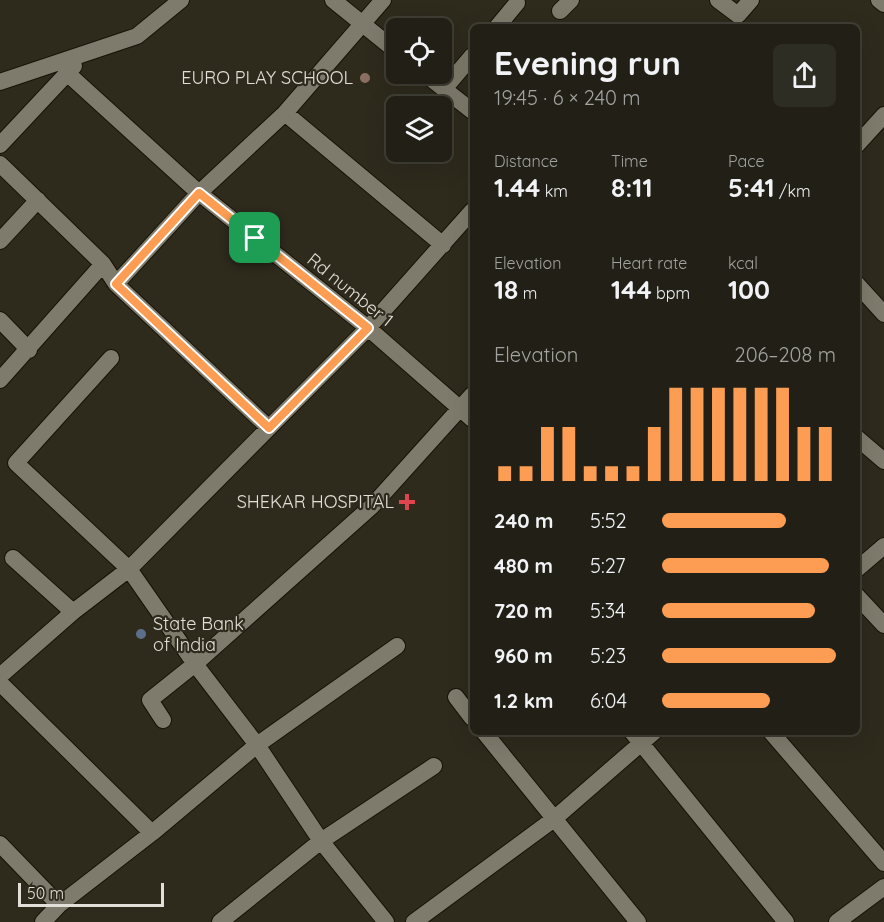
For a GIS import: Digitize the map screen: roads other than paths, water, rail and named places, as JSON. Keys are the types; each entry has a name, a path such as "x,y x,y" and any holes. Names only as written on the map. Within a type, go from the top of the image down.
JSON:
{"street":[{"path":"0,82 137,36 181,0"},
{"path":"333,0 386,43"},
{"path":"116,284 199,193 285,113 383,0"},
{"path":"718,0 738,15 751,0"},
{"path":"879,0 884,4"},
{"path":"500,24 517,3"},
{"path":"0,146 90,51"},
{"path":"444,89 470,58"},
{"name":"Rd number 1","path":"67,73 199,193 368,328 466,414"},
{"path":"437,84 470,109"},
{"path":"285,113 443,245"},
{"path":"860,142 884,115"},
{"path":"0,164 103,264 116,284 269,428"},
{"path":"0,241 38,200"},
{"path":"0,676 73,612 129,569 368,328 470,213"},
{"path":"0,380 103,264"},
{"path":"860,287 884,314"},
{"path":"0,320 29,350"},
{"path":"111,358 16,463 129,569 195,664 257,745 321,841 386,922"},
{"path":"164,720 150,700 195,664 372,506 466,414"},
{"path":"860,440 884,461"},
{"path":"860,567 884,546"},
{"path":"13,558 73,612"},
{"path":"860,599 884,625"},
{"path":"43,922 58,905 152,834 257,745 398,646"},
{"path":"0,683 152,834"},
{"path":"456,697 470,715"},
{"path":"486,735 638,922"},
{"path":"774,735 884,863"},
{"path":"414,922 554,819 642,736 786,922"},
{"path":"220,922 321,841 434,766"},
{"path":"0,844 58,905"},
{"path":"837,922 884,887"}],"place":[{"name":"EURO PLAY SCHOOL","path":"365,78"},
{"name":"SHEKAR HOSPITAL","path":"407,502"},
{"name":"State Bank of India","path":"141,634"}]}
